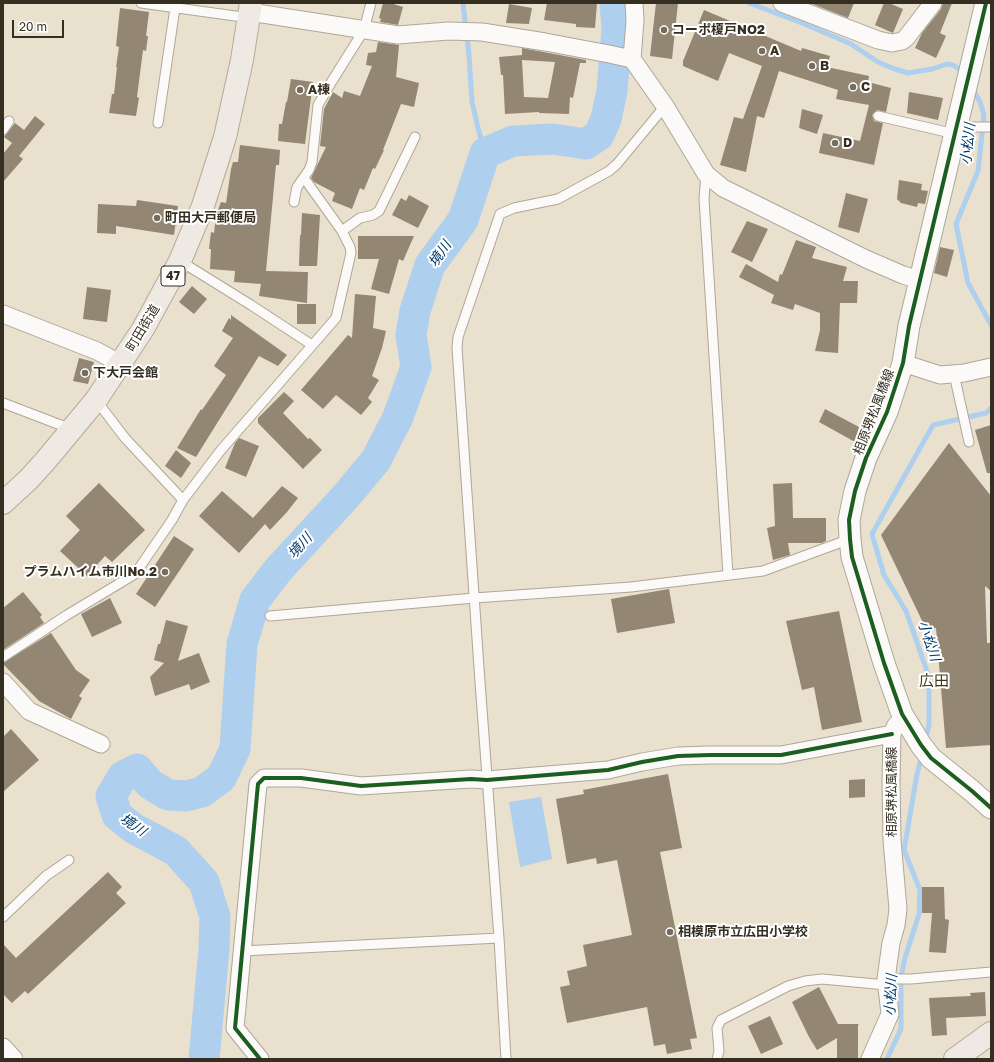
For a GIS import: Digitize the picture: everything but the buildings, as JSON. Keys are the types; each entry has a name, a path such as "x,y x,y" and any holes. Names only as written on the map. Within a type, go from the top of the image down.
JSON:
{"main road":[{"name":"町田街道","path":"3,503 29,479 96,400 144,329 180,261 205,200 225,137 242,60 250,11"},
{"path":"955,1059 991,1033"}],"street":[{"path":"621,57 635,20 634,3"},
{"path":"782,3 878,40 892,43 906,38 933,3"},
{"name":"相原堺松風橋線","path":"870,1059 889,1018 890,1011 887,981 891,943 896,926 898,909 892,840 900,723 892,689 866,608 852,557 849,520 854,491 866,458 887,412 903,363 909,326 920,280 962,130 965,90 986,3"},
{"path":"250,11 398,35 448,32 482,32 621,57 665,106 706,174 723,188 866,259 903,275 920,280"},
{"path":"3,314 97,352 121,364"},
{"path":"903,363 940,375 964,373 991,367"},
{"path":"3,682 29,711 101,744"},
{"path":"260,1059 235,1028 258,784 261,780 268,778 301,778 361,786 471,779 487,780 608,770 678,756 781,755 900,723 932,758 972,790 991,808"},
{"path":"3,1048 14,1059"}],"lane":[{"path":"141,3 175,8 250,11"},
{"path":"294,202 297,187 309,170 312,162 318,105 364,30 371,3"},
{"path":"158,123 175,8"},
{"path":"506,1059 499,938 457,348 458,337 500,214 514,208 558,199 609,171 617,164 665,106"},
{"path":"878,116 962,130 991,127"},
{"path":"3,130 9,121"},
{"path":"342,230 360,218 373,215 379,211 415,137"},
{"path":"706,174 704,199 728,574"},
{"path":"3,657 67,615 135,574 172,520 183,500 221,450 336,318 351,253 350,247 342,230 304,178"},
{"path":"180,261 252,305 312,345"},
{"path":"954,374 970,442"},
{"path":"96,400 126,438 183,500"},
{"path":"3,403 72,430"},
{"path":"270,616 474,598 631,587 728,574 763,571 850,540"},
{"path":"3,917 46,876 68,860"},
{"path":"242,951 499,938"},
{"path":"716,1059 719,1051 716,1028 721,1020 788,986 805,981 822,979 887,981 991,972"}],"water":[{"path":"541,797 552,859 520,867 509,802"}],"waterway":[{"path":"463,3 469,55 472,102 485,153"},
{"name":"境川","path":"204,1059 214,949 215,917 204,882 176,851 133,828 117,815 111,796 123,776 137,769 150,784 168,795 186,796 202,792 221,778 235,749 242,644 255,600 278,570 347,495 376,460 398,417 416,367 411,335 415,311 430,265 463,220 485,153 513,141 553,139 586,144 599,135 606,119 612,91 617,29 615,3"},
{"name":"小松川","path":"749,3 802,23 851,44 878,62 892,68 908,73 932,69 947,64 953,65 959,69 963,75"},
{"name":"小松川","path":"972,88 980,102 984,115 978,171 956,224 968,283 991,325"},
{"name":"小松川","path":"925,741 929,725 929,677 906,611 884,575 872,534 933,425 986,413 991,408"},
{"name":"小松川","path":"887,1059 901,1029 901,977 905,958 919,914 920,890 904,850 917,774 922,755"}],"cycle path":[{"path":"986,3 909,326 903,363 887,412 866,458 855,491 849,520 852,557 884,663 902,714 931,758 991,808"},
{"path":"260,1059 235,1028 258,784 264,778 301,778 361,786 471,779 487,780 608,770 678,756 781,755 892,734"}],"place":[{"name":"コーポ榎戸NO2","path":"664,30"},
{"name":"A","path":"762,51"},
{"name":"B","path":"812,66"},
{"name":"C","path":"853,87"},
{"name":"A棟","path":"300,90"},
{"name":"D","path":"835,143"},
{"name":"町田大戸郵便局","path":"157,218"},
{"name":"下大戸会館","path":"85,373"},
{"name":"プラムハイム市川No.2","path":"165,572"},
{"name":"相模原市立広田小学校","path":"670,932"}],"district":[{"name":"広田","path":"934,681"}]}
